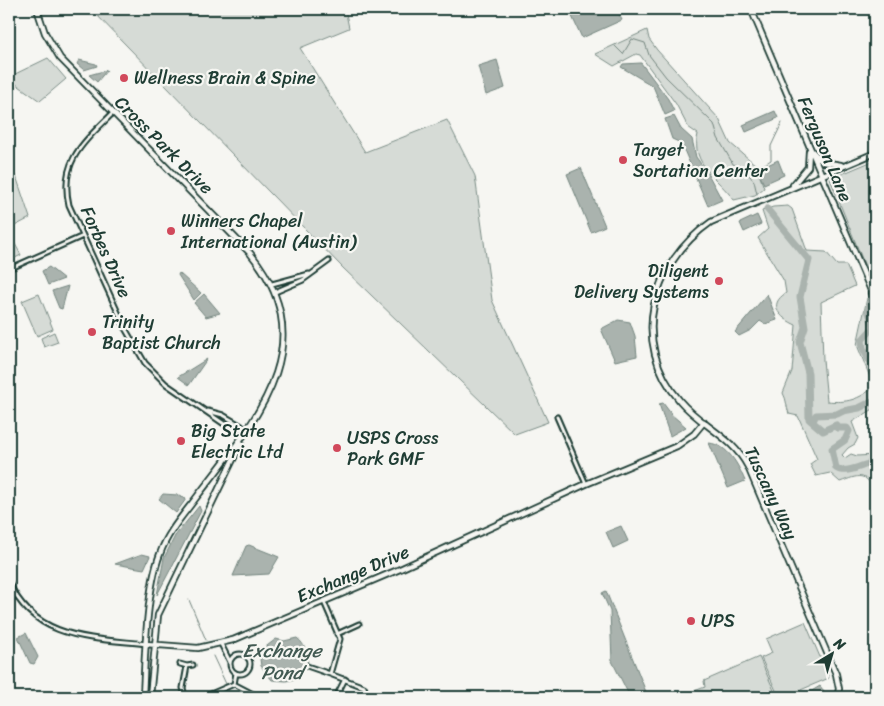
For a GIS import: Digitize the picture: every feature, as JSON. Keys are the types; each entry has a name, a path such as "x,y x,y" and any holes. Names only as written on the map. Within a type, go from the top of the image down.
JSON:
{"street":[{"name":"Cross Park Drive","path":"37,9 45,33 60,58 250,253 272,284 283,327 280,366 270,394 243,438 177,523 160,555 152,586 142,697"},
{"name":"Ferguson Lane","path":"751,9 820,175 875,300"},
{"name":"Forbes Drive","path":"113,114 81,145 75,154 66,186 69,205 126,330 145,363 166,384 243,438"},
{"path":"809,148 823,162 843,166"},
{"path":"790,188 808,167 809,148"},
{"name":"Tuscany Way","path":"837,697 839,689 836,674 748,467 735,446 681,403 671,390 657,361 653,344 652,317 658,286 678,251 711,222 875,153"},
{"path":"9,269 83,236"},
{"path":"272,284 309,273 329,261"},
{"path":"275,292 303,280 309,273"},
{"name":"Forbes Drive","path":"207,411 223,415 248,430"},
{"path":"557,417 586,484"},
{"name":"Exchange Drive","path":"9,582 23,605 51,628 78,636 154,646 194,648 221,644 324,602 586,484 678,445 694,434 704,422"},
{"name":"Cross Park Drive","path":"150,697 158,615 228,474 243,438"},
{"path":"324,602 340,639 330,674"},
{"path":"337,634 359,624"},
{"path":"221,644 231,668 236,673"},
{"path":"230,662 236,654 243,654 249,659 250,665 246,671 236,673"},
{"path":"180,664 192,665"},
{"path":"185,697 183,688 187,666"},
{"path":"306,666 364,687 368,697"},
{"path":"234,684 236,673"},
{"path":"336,697 345,679"},
{"path":"206,697 234,684"},
{"path":"234,684 259,697"}],"shaded area":[{"path":"91,9 345,9 349,28 300,48 365,152 447,120 475,176 492,300 548,422 515,434 343,268"},
{"path":"647,30 649,39 657,50 719,119 730,143 756,165 764,188 755,195 734,200 707,170 698,154 698,134 688,127 676,104 640,55 636,54 614,66 595,54"},
{"path":"48,58 66,79 40,101 16,84 9,88 9,77"},
{"path":"875,160 875,291 830,179"},
{"path":"9,175 16,176 30,218 9,229"},
{"path":"788,206 792,209 807,251 826,252 837,265 846,265 855,286 821,302 823,360 827,401 852,400 874,387 857,345 867,298 875,315 875,408 852,422 858,438 855,444 842,455 845,458 851,454 857,456 875,455 875,490 868,480 861,477 840,482 830,473 816,476 810,464 817,459 798,416 789,414 788,411 783,393 792,371 796,325 785,319 778,311 777,302 786,293 784,281 758,238 768,229 762,211 773,207"},
{"path":"9,233 21,255 9,261"},
{"path":"39,294 53,329 37,336 22,301"},
{"path":"54,332 58,342 44,347 41,338"},
{"path":"805,622 829,678 784,697 779,697 761,658 772,653 766,639"},
{"path":"759,657 777,697 678,697 705,687 704,681"}],"water":[{"path":"577,9 616,9 622,20 582,38 570,12"},
{"path":"79,60 96,64 97,66 84,70 77,64"},
{"path":"497,60 505,88 486,95 478,66"},
{"path":"641,63 668,99 674,111 665,115 653,86 621,67 623,64"},
{"path":"107,70 97,82 89,75"},
{"path":"775,111 778,118 746,132 743,125"},
{"path":"674,116 681,129 692,139 696,157 722,200 708,206 681,143 672,139 665,119"},
{"path":"778,160 784,175 764,184 757,170"},
{"path":"581,168 605,226 591,232 567,174"},
{"path":"757,215 761,224 744,232 740,223"},
{"path":"49,267 64,279 48,285 42,271"},
{"path":"179,273 201,293 194,300 178,275"},
{"path":"68,286 62,309 59,308 52,291"},
{"path":"204,294 220,313 206,317 194,303"},
{"path":"767,294 777,320 765,324 760,321 751,330 739,336 735,332"},
{"path":"618,320 630,322 635,336 637,356 615,361 601,329"},
{"path":"207,359 189,385 178,377"},
{"path":"663,403 672,415 686,427 670,436 659,404"},
{"path":"709,443 722,447 727,451 736,462 745,481 728,488"},
{"path":"163,494 178,495 186,499 176,513 159,499"},
{"path":"199,506 201,511 157,595 164,558 175,536"},
{"path":"621,526 628,541 613,548 606,532"},
{"path":"249,545 279,557 269,574 233,576 246,546"},
{"path":"142,554 150,556 144,569 115,564"},
{"path":"606,591 648,697 630,697 612,661 610,611 602,593"},
{"path":"26,633 38,657 34,664 30,663 18,637"},
{"name":"Exchange Pond","path":"297,638 304,647 308,665 300,669 295,679 286,681 272,680 261,666 259,652 276,639 284,641"},
{"path":"820,686 824,691 823,697 812,697 810,692"}],"waterway":[{"path":"615,46 623,54 632,39 645,43 649,55 666,77 714,124 718,138 733,164 743,168 754,181 757,194"},
{"path":"751,176 754,171 771,160 771,146 782,123"},
{"path":"767,209 809,260 800,297 805,327 800,342 808,373 809,419 823,431 836,425 837,428 847,428 849,431 845,440 832,449 836,468 847,470 868,464 875,469"},
{"path":"871,301 868,310 874,327 862,340 863,348 875,372"},
{"path":"813,421 816,415 837,414 859,408 875,400"},
{"path":"189,600 206,640"},
{"path":"213,656 226,684"},
{"path":"228,690 232,697"}],"place":[{"name":"Wellness Brain & Spine","path":"124,78"},
{"name":"Target Sortation Center","path":"623,160"},
{"name":"Winners Chapel International (Austin)","path":"171,231"},
{"name":"Diligent Delivery Systems","path":"719,281"},
{"name":"Trinity Baptist Church","path":"92,332"},
{"name":"Big State Electric Ltd","path":"181,441"},
{"name":"USPS Cross Park GMF","path":"337,448"},
{"name":"UPS","path":"691,621"}]}
